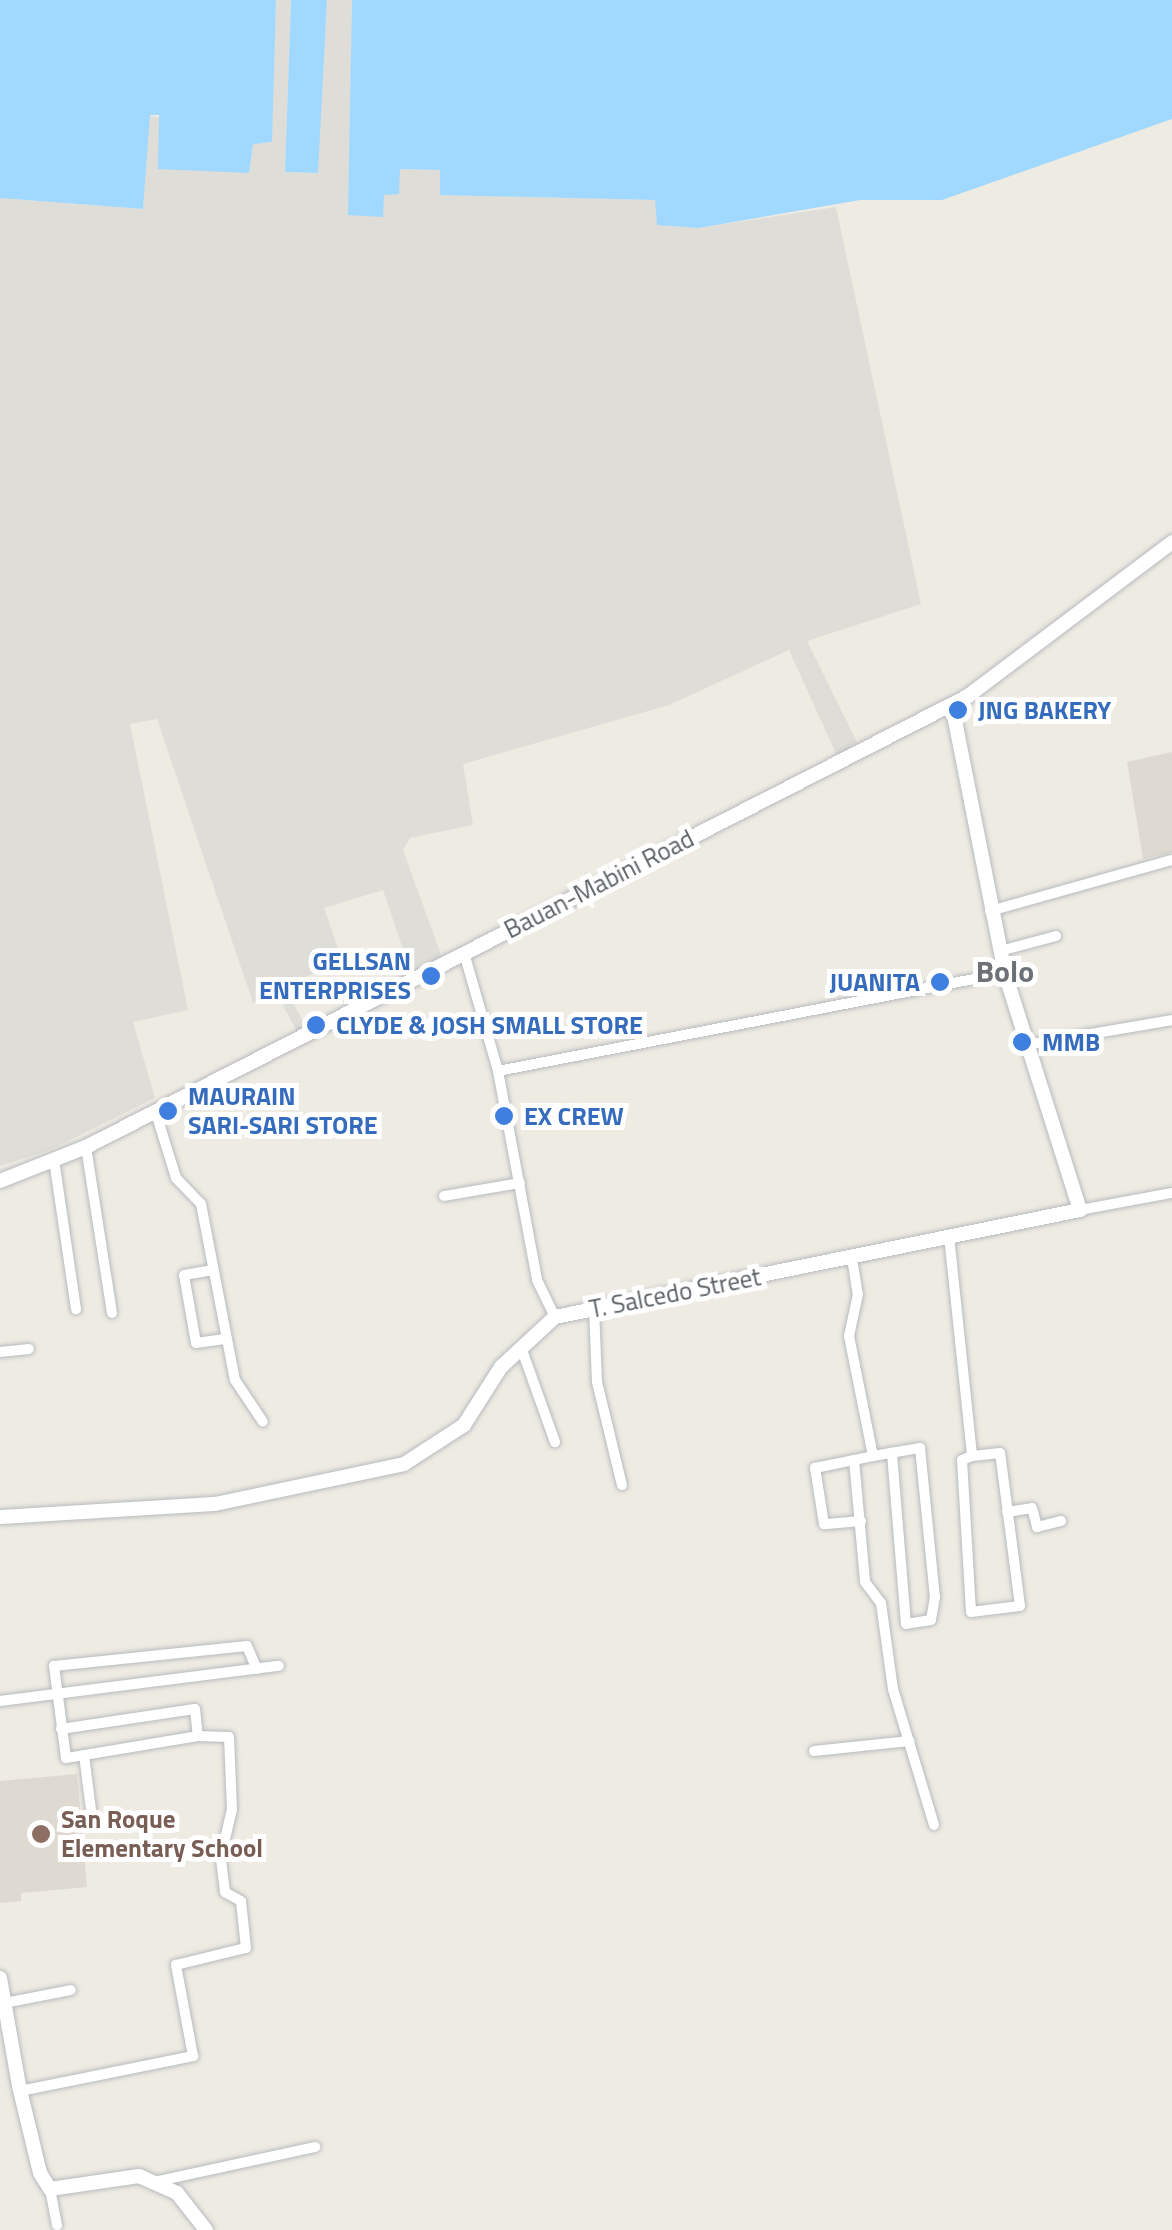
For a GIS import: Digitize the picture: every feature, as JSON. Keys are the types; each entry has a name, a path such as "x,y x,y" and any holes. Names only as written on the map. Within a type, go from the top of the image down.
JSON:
{"street":[{"name":"Bauan-Mabini Road","path":"0,1181 86,1147 952,704 1172,542"},
{"path":"952,704 1005,972 1080,1210"},
{"path":"990,911 1172,860"},
{"path":"1000,951 1056,936"},
{"path":"464,953 498,1071 537,1280 555,1317"},
{"path":"498,1071 1005,972"},
{"path":"1026,1045 1172,1020"},
{"path":"155,1110 176,1178 201,1204 224,1339 235,1380 263,1422"},
{"path":"86,1147 112,1313"},
{"path":"54,1160 76,1309"},
{"path":"444,1196 520,1182"},
{"name":"T. Salcedo Street","path":"0,1517 215,1504 404,1464 464,1426 501,1367 555,1317 1172,1194"},
{"path":"949,1236 972,1456"},
{"path":"852,1258 858,1294 849,1336 873,1456"},
{"path":"214,1270 184,1275 196,1343 224,1339"},
{"path":"594,1308 597,1382 622,1485"},
{"path":"0,1352 29,1349"},
{"path":"522,1350 555,1442"},
{"path":"861,1521 824,1524 815,1468 920,1448 935,1597 932,1620 908,1626 902,1602 892,1454"},
{"path":"1000,1453 1020,1606 971,1612 962,1460 972,1456 1000,1453"},
{"path":"854,1460 865,1582 881,1602 893,1689 934,1826"},
{"path":"1006,1512 1032,1508 1038,1528 1061,1521"},
{"path":"20,2090 167,2064 196,2051 176,1965 246,1948 241,1900 225,1892 221,1857 232,1809 229,1737 198,1736 66,1758 54,1666 248,1646 257,1669"},
{"path":"0,1701 278,1666"},
{"path":"62,1729 195,1709 198,1736"},
{"path":"814,1751 909,1740"},
{"path":"84,1755 91,1810"},
{"path":"0,1978 20,2090 40,2173 50,2189 56,2224"},
{"path":"4,2003 71,1990"},
{"path":"158,2182 314,2147"},
{"path":"50,2189 127,2177 158,2182 177,2193 206,2230"}],"shaded area":[{"path":"276,0 291,0 285,172 317,173 327,0 352,0 349,215 383,194 398,194 399,169 441,170 441,195 656,200 658,225 699,228 836,207 921,604 807,641 857,742 837,756 789,650 669,705 463,764 473,825 410,838 403,850 443,960 411,973 383,890 324,908 342,960 285,987 308,1031 299,1036 276,992 253,1003 157,719 130,724 188,1010 133,1022 155,1098 50,1150 0,1166 0,198 143,209 149,115 253,143 271,143"},
{"path":"1172,752 1172,852 1143,859 1127,762"},
{"name":"San Roque Elementary School","path":"77,1774 87,1887 21,1893 21,1901 0,1903 0,1781"}],"water":[{"path":"0,0 276,0 272,142 253,144 249,173 158,169 159,115 150,115 143,209 0,198"},
{"path":"291,0 327,0 318,173 285,172"},
{"path":"352,0 1172,0 1172,119 942,200 860,200 699,228 657,225 655,200 440,195 440,170 400,169 399,194 384,195 383,217 348,215"}],"place":[{"name":"JNG BAKERY","path":"958,710"},
{"name":"GELLSAN ENTERPRISES","path":"431,976"},
{"name":"JUANITA","path":"940,982"},
{"name":"CLYDE & JOSH SMALL STORE","path":"316,1025"},
{"name":"MMB","path":"1022,1042"},
{"name":"MAURAIN SARI-SARI STORE","path":"168,1111"},
{"name":"EX CREW","path":"504,1116"},
{"name":"San Roque Elementary School","path":"41,1834"}],"district":[{"name":"Bolo","path":"1005,971"}]}
